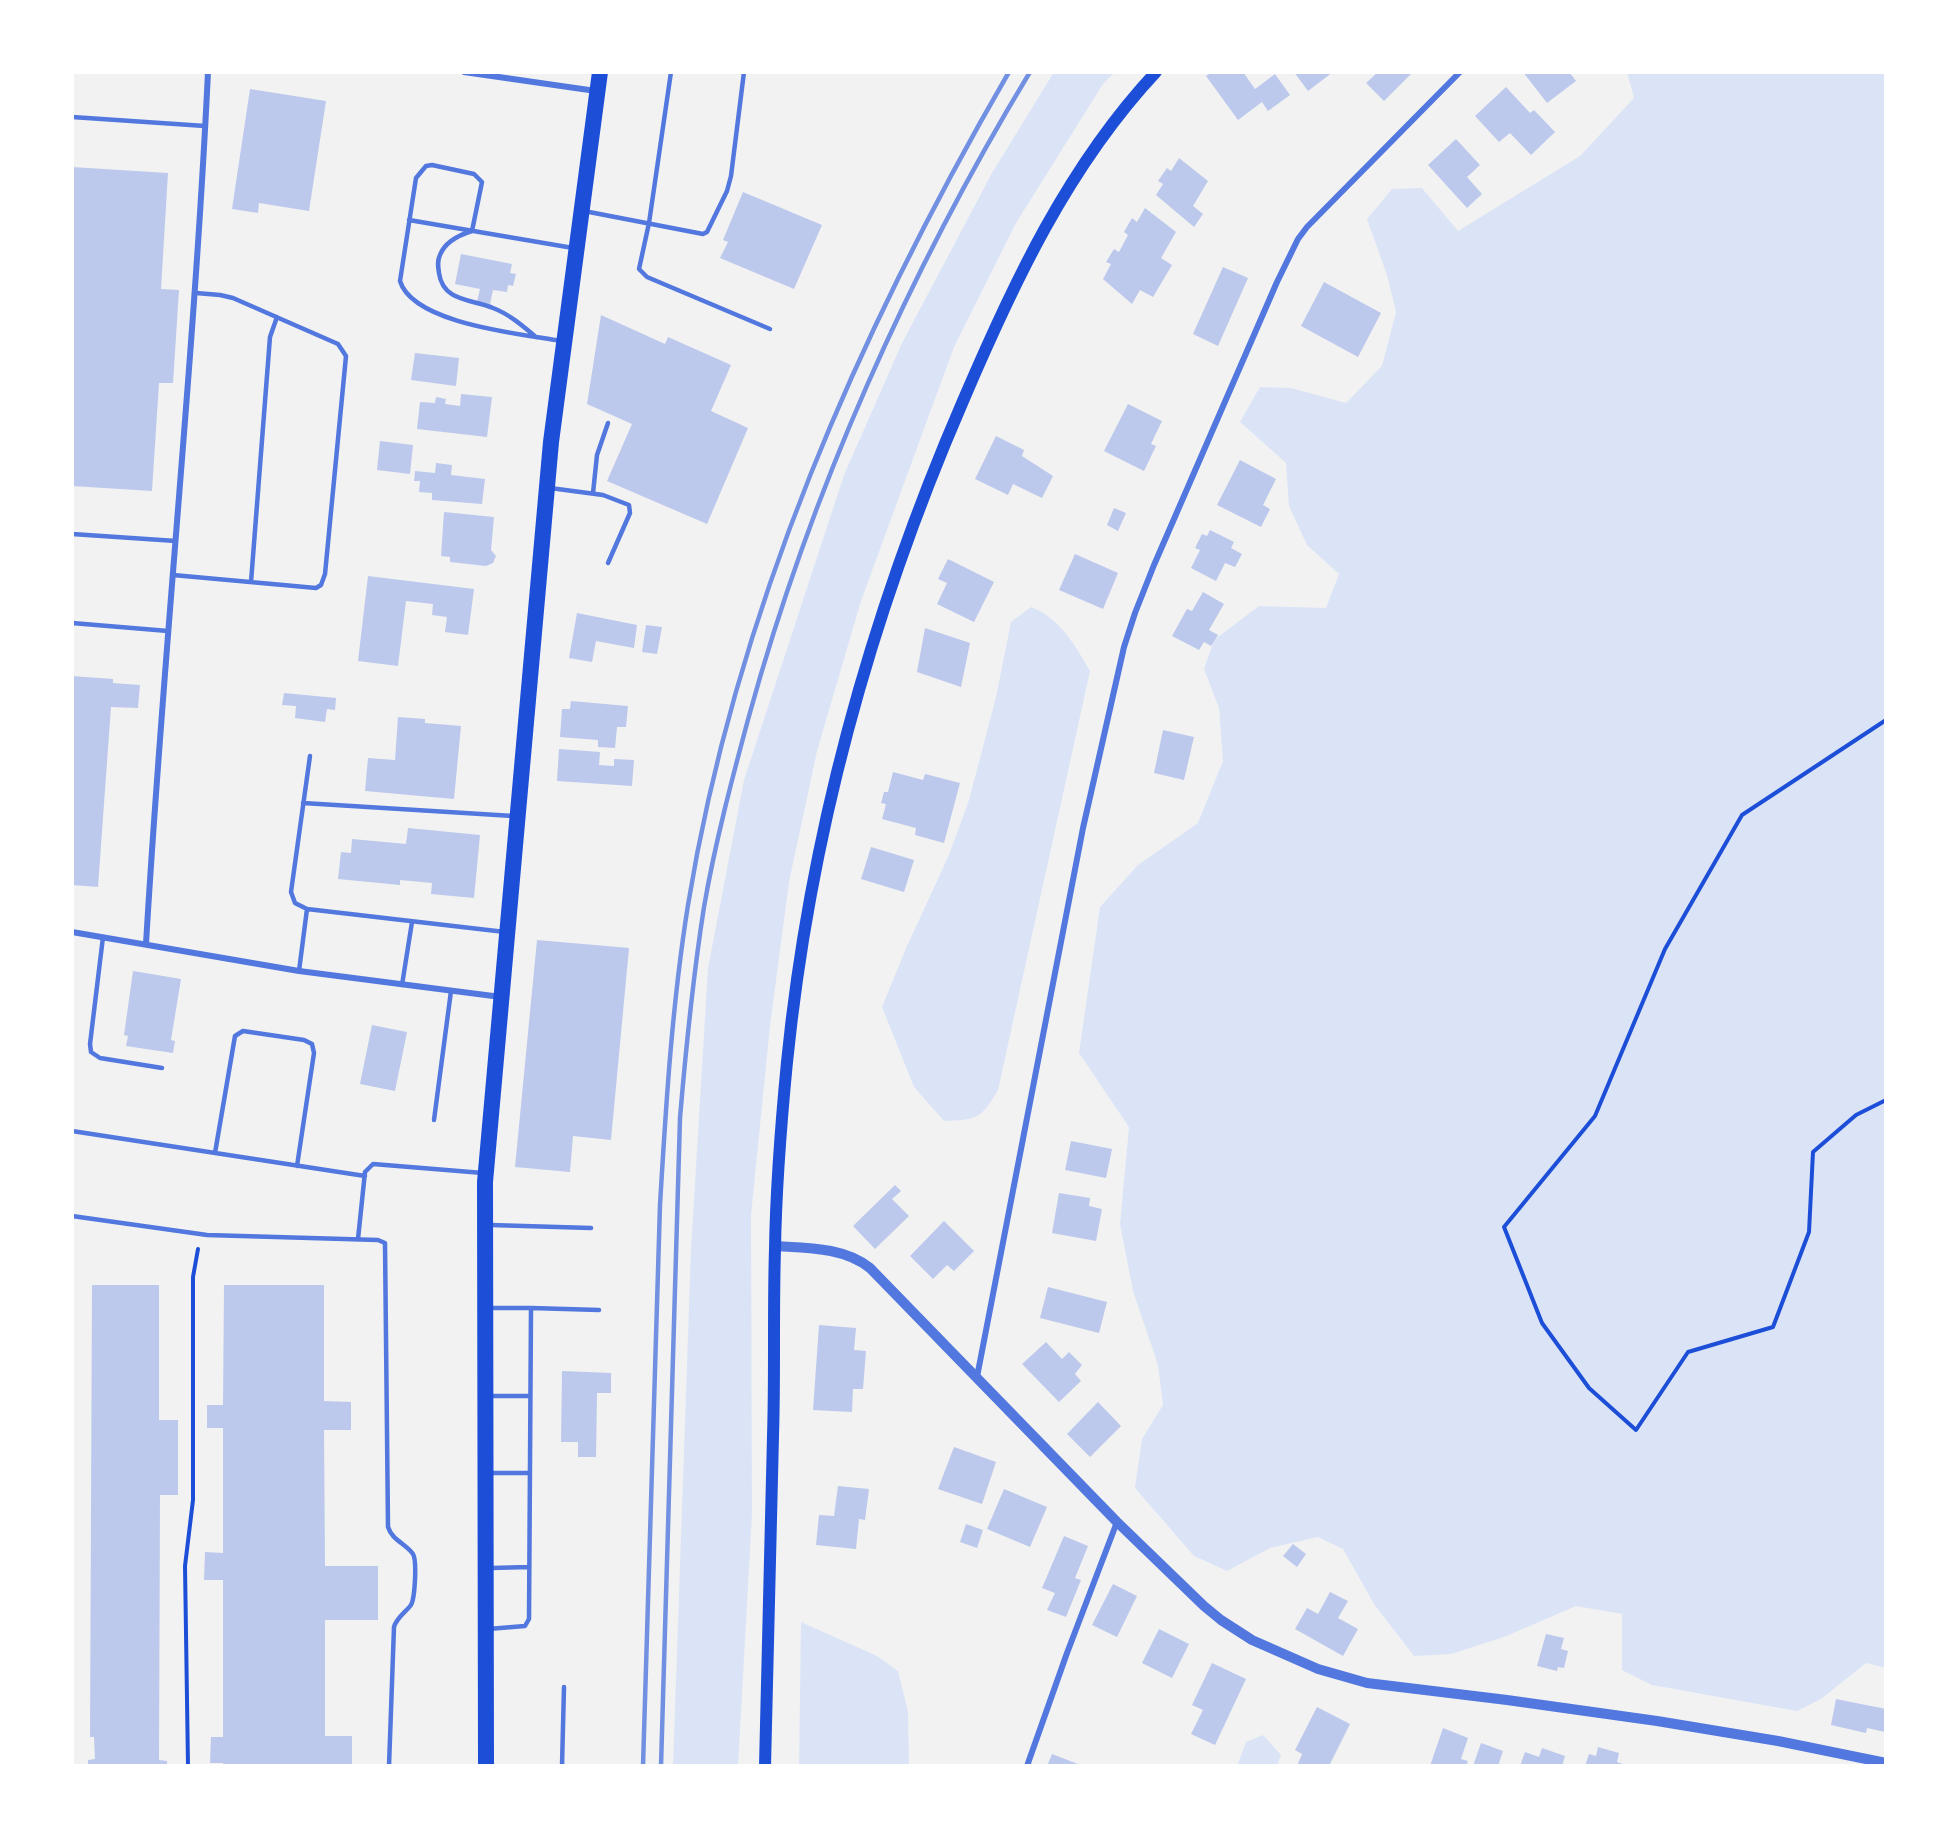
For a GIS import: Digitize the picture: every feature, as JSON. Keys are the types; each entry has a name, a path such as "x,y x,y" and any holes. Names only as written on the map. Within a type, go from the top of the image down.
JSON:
{"highway":[{"path":"486,1766 485,1173 547,488 563,341 600,72"}],"main road":[{"path":"765,1766 774,1434 775,1246 787,1062 794,1000 825,825 841,757 884,607 916,514 983,355 1062,197 1122,111 1156,72"}],"street":[{"path":"146,944 168,631 196,293 208,72"},
{"path":"464,72 597,92"},
{"path":"977,1377 1083,828 1114,684 1135,613 1272,293 1298,239 1322,210 1460,72"},
{"path":"72,932 299,972 501,997"},
{"path":"775,1246 834,1252 861,1261 1117,1522 1204,1606 1237,1631 1281,1653 1343,1677 1367,1683 1657,1721 1778,1741 1886,1763"},
{"path":"1027,1766 1117,1522"}],"lane":[{"path":"671,72 649,223 639,269 643,274 770,329"},
{"path":"581,211 703,234 710,228 727,191 733,169 744,72"},
{"path":"72,117 205,126"},
{"path":"472,231 482,182 474,174 432,165 426,166 416,178 400,281 402,288 423,306 447,318 479,327 563,341"},
{"path":"410,220 576,249"},
{"path":"472,231 452,239 441,252 438,262 439,276 444,288 460,300 493,308 516,321 536,337"},
{"path":"173,575 316,588 321,585 326,574 346,356 338,344 228,296 196,293"},
{"path":"251,582 270,337 277,317"},
{"path":"593,493 597,455 608,423"},
{"path":"547,488 593,493 629,506 630,510 608,563"},
{"path":"72,534 176,541"},
{"path":"72,623 168,631"},
{"path":"310,756 291,892 295,903 307,909 507,932"},
{"path":"303,804 518,816"},
{"path":"299,972 307,909"},
{"path":"402,985 412,922"},
{"path":"103,937 90,1044 91,1052 100,1058 162,1068"},
{"path":"434,1120 451,991"},
{"path":"215,1153 235,1036 243,1030 312,1044 314,1053 297,1166"},
{"path":"72,1131 365,1176"},
{"path":"358,1239 365,1176 368,1168 377,1164 485,1173"},
{"path":"72,1216 200,1234 383,1241 386,1250 387,1527 415,1559 413,1601 399,1617 394,1627 389,1766"},
{"path":"484,1224 591,1228"},
{"path":"484,1308 599,1310"},
{"path":"485,1629 527,1624 530,1619 531,1308"},
{"path":"484,1396 530,1396"},
{"path":"485,1473 530,1473"},
{"path":"485,1568 530,1567"},
{"path":"562,1766 564,1687"}],"path":[{"path":"1886,720 1742,815 1665,949 1594,1116 1504,1227 1542,1323 1589,1388 1636,1430 1688,1352 1773,1327 1809,1232 1813,1152 1856,1115 1886,1100"},
{"path":"189,1766 186,1728 185,1566 192,1510 193,1278 200,1234"}],"shaded area":[{"path":"1054,72 1115,72 1103,84 1016,223 954,347 861,601 817,751 789,882 770,1026 751,1215 752,1514 738,1766 673,1766 691,1249 708,968 744,780 844,475 902,343 992,173"},
{"path":"1627,72 1886,72 1886,1668 1866,1663 1821,1699 1797,1711 1652,1685 1622,1670 1622,1614 1576,1606 1504,1637 1451,1654 1414,1656 1374,1604 1343,1549 1318,1537 1270,1548 1227,1571 1194,1556 1135,1488 1142,1439 1163,1405 1158,1365 1133,1291 1120,1224 1129,1127 1079,1053 1100,907 1138,865 1198,823 1223,761 1219,708 1204,669 1214,640 1259,606 1326,608 1339,574 1307,545 1289,506 1286,463 1240,422 1260,387 1291,388 1346,403 1382,366 1396,312 1387,275 1367,219 1392,189 1422,188 1458,231 1580,156 1634,98"},
{"path":"1031,607 1050,618 1066,633 1090,671 998,1090 987,1107 977,1116 964,1120 944,1121 914,1087 882,1007 949,855 969,800 996,697 1011,622"},
{"path":"801,1622 877,1656 898,1671 908,1712 909,1766 799,1766"},
{"path":"1263,1735 1281,1755 1277,1766 1237,1766 1246,1742"}],"building":[{"path":"1212,72 1243,72 1255,89 1275,74 1290,95 1268,111 1262,102 1238,120 1206,76"},
{"path":"1294,72 1333,72 1308,91"},
{"path":"1378,72 1413,72 1384,101 1366,83"},
{"path":"1523,72 1569,72 1576,81 1547,103"},
{"path":"1506,87 1530,113 1534,110 1555,132 1531,155 1510,133 1499,142 1475,116"},
{"path":"250,89 326,101 309,211 259,203 258,213 232,209"},
{"path":"1456,139 1480,165 1467,177 1482,194 1467,208 1428,165"},
{"path":"1179,158 1208,181 1193,206 1203,214 1194,227 1156,195 1163,184 1158,181 1167,168 1171,171"},
{"path":"72,167 168,173 161,289 179,290 173,383 159,383 152,491 72,486"},
{"path":"743,192 822,225 794,289 720,258 728,242 723,240"},
{"path":"1145,208 1176,232 1161,258 1172,265 1153,297 1140,290 1132,304 1103,279 1111,264 1106,262 1114,249 1119,252 1128,235 1124,232 1132,218 1137,222"},
{"path":"461,254 512,264 510,273 516,274 513,286 508,285 507,292 493,290 490,304 477,302 480,289 455,284"},
{"path":"1223,267 1248,278 1218,346 1193,334"},
{"path":"1324,282 1381,313 1358,357 1301,326"},
{"path":"601,315 665,344 668,337 731,365 711,411 748,428 707,524 607,481 632,424 587,404"},
{"path":"415,353 459,358 456,386 411,380"},
{"path":"461,394 492,397 487,437 417,429 420,402 435,403 436,397 446,399 445,404 460,406"},
{"path":"1128,404 1162,421 1151,444 1156,446 1144,471 1104,451"},
{"path":"996,436 1024,450 1022,456 1053,476 1042,498 1013,484 1008,495 975,479"},
{"path":"380,441 413,445 410,474 377,470"},
{"path":"1240,460 1276,479 1263,505 1270,509 1261,527 1217,505"},
{"path":"436,463 452,465 451,475 485,479 482,504 432,500 432,493 419,492 420,481 414,481 415,471 435,473"},
{"path":"1114,508 1126,513 1118,531 1107,525"},
{"path":"444,512 494,517 491,550 496,556 493,563 486,566 450,562 450,557 441,556"},
{"path":"1210,530 1234,542 1231,548 1242,554 1235,567 1225,563 1216,581 1191,568 1200,550 1195,548 1202,534 1207,536"},
{"path":"1075,554 1118,573 1103,609 1059,590"},
{"path":"948,559 994,582 974,622 937,604 947,583 938,579"},
{"path":"368,576 474,589 468,635 445,632 447,617 432,615 433,604 406,601 398,666 358,661"},
{"path":"1203,592 1224,604 1209,630 1218,635 1211,646 1204,642 1199,650 1172,636 1187,609 1192,611"},
{"path":"577,613 637,625 634,648 596,641 592,662 569,658"},
{"path":"646,625 662,627 657,654 642,652"},
{"path":"925,628 970,643 961,687 917,672"},
{"path":"72,676 113,679 113,683 140,685 138,708 111,707 98,887 72,885"},
{"path":"284,693 336,698 335,710 327,709 325,722 295,718 296,706 282,705"},
{"path":"571,701 628,706 626,727 617,727 615,748 598,747 598,740 560,737 562,709 570,709"},
{"path":"398,717 425,719 425,723 461,726 454,799 365,791 368,758 395,760"},
{"path":"1163,730 1194,737 1184,780 1154,773"},
{"path":"559,749 600,752 599,765 614,766 614,759 634,760 632,786 557,781"},
{"path":"893,772 923,780 925,774 960,783 944,843 915,835 916,828 882,819 886,804 881,803 884,792 888,792"},
{"path":"408,828 480,835 474,898 431,894 432,883 400,880 400,885 338,879 341,852 351,853 352,839 406,844"},
{"path":"871,847 914,860 904,892 861,879"},
{"path":"537,940 629,948 611,1140 573,1136 570,1172 515,1167"},
{"path":"133,971 181,979 171,1040 175,1041 173,1053 126,1046 128,1036 124,1035"},
{"path":"372,1025 407,1032 395,1091 360,1084"},
{"path":"1071,1141 1112,1149 1106,1178 1065,1170"},
{"path":"895,1185 901,1191 892,1199 909,1216 875,1249 853,1226"},
{"path":"1059,1193 1090,1198 1089,1206 1102,1209 1096,1241 1052,1233"},
{"path":"944,1221 974,1251 954,1271 947,1265 933,1279 910,1256"},
{"path":"92,1285 159,1285 159,1420 178,1420 178,1495 160,1495 159,1760 167,1761 167,1766 88,1766 88,1760 95,1759 94,1737 90,1737"},
{"path":"224,1285 324,1285 324,1401 351,1402 351,1430 324,1430 325,1566 378,1566 378,1620 325,1620 325,1736 352,1736 352,1764 223,1766 223,1763 210,1763 211,1737 223,1737 223,1580 204,1580 205,1552 223,1553 223,1428 207,1428 207,1405 223,1405"},
{"path":"1048,1287 1107,1302 1099,1333 1040,1318"},
{"path":"819,1325 856,1328 854,1350 866,1351 863,1389 853,1389 852,1412 813,1410"},
{"path":"1046,1342 1062,1359 1069,1352 1082,1365 1075,1374 1081,1381 1059,1402 1022,1364"},
{"path":"562,1371 611,1373 611,1393 597,1393 596,1457 578,1457 578,1442 561,1442"},
{"path":"1098,1402 1121,1426 1090,1457 1067,1434"},
{"path":"954,1447 996,1462 982,1504 938,1489"},
{"path":"838,1486 869,1489 865,1520 859,1519 856,1549 816,1545 819,1515 834,1516"},
{"path":"1004,1489 1047,1507 1030,1547 987,1529"},
{"path":"966,1524 983,1530 977,1548 960,1542"},
{"path":"1064,1536 1088,1546 1075,1578 1081,1580 1066,1617 1047,1610 1055,1593 1042,1588"},
{"path":"1293,1544 1306,1554 1297,1567 1283,1556"},
{"path":"1113,1584 1137,1596 1117,1637 1092,1625"},
{"path":"1330,1592 1348,1601 1338,1618 1358,1629 1343,1656 1295,1629 1307,1608 1318,1614"},
{"path":"1159,1629 1189,1644 1172,1678 1142,1663"},
{"path":"1546,1634 1564,1638 1561,1649 1568,1651 1564,1668 1558,1667 1557,1671 1537,1666"},
{"path":"1212,1663 1246,1679 1215,1745 1191,1734 1203,1710 1192,1705"},
{"path":"1836,1699 1886,1709 1885,1732 1867,1728 1866,1733 1831,1725"},
{"path":"1317,1707 1350,1724 1329,1766 1297,1766 1302,1754 1295,1750"},
{"path":"1443,1728 1468,1738 1461,1759 1468,1761 1466,1766 1430,1766"},
{"path":"1481,1743 1503,1751 1498,1766 1473,1766"},
{"path":"1598,1747 1619,1753 1617,1762 1629,1766 1585,1766 1589,1754 1596,1756"},
{"path":"1542,1748 1565,1756 1562,1766 1520,1766 1525,1752 1539,1757"},
{"path":"1052,1754 1083,1766 1047,1766"}],"railway":[{"path":"643,1766 660,1205 665,1130 682,942 709,795 737,687 771,580 811,474 855,371 903,269 954,169 1009,72"},
{"path":"661,1766 680,1118 696,960 713,859 749,716 774,632 833,466 904,304 944,225 1030,72"}]}
